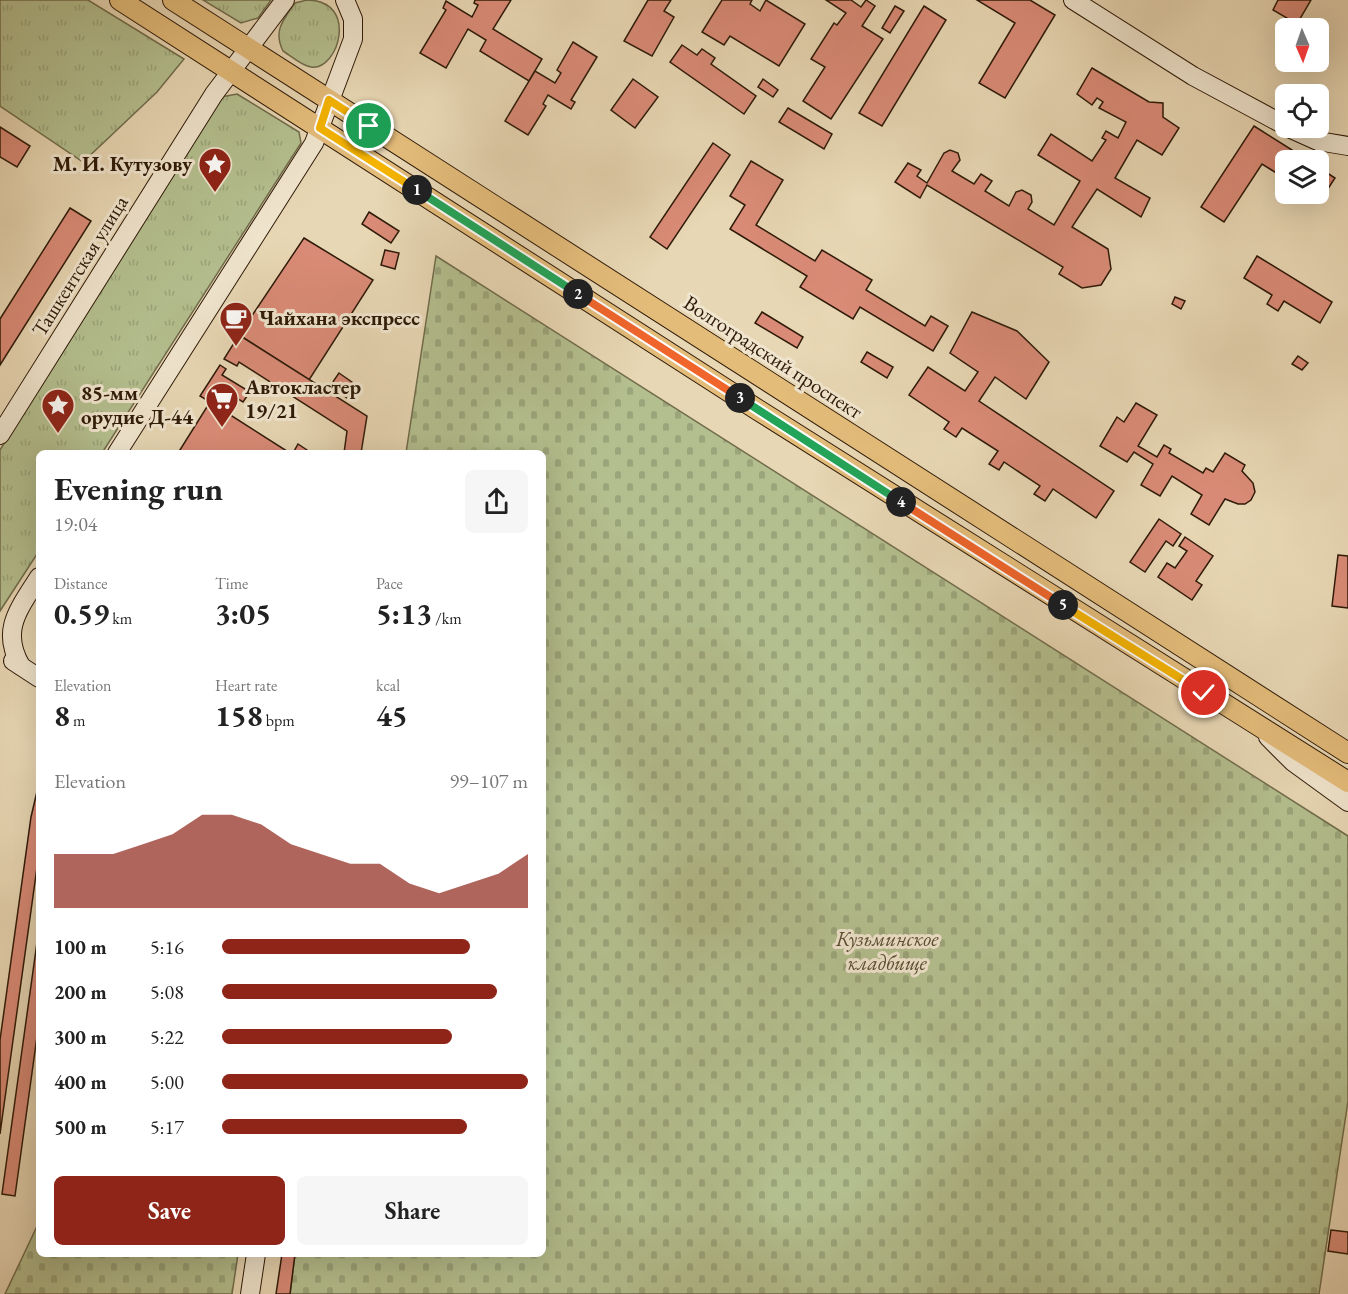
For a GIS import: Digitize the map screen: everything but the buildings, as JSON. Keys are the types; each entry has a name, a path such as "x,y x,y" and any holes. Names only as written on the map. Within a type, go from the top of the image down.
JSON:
{"main road":[{"path":"120,0 967,543 1348,782"},
{"name":"Волгоградский проспект","path":"173,0 1348,753"},
{"path":"1073,0 1193,76 1275,120"},
{"name":"Ташкентская улица","path":"0,435 214,94 285,2"},
{"path":"119,450 310,151 353,39 353,19 344,3"},
{"path":"1311,138 1348,146"},
{"path":"21,666 10,642 16,613 36,582"},
{"path":"0,624 16,613"},
{"path":"0,652 36,676"},
{"path":"1254,723 1293,762 1348,802"},
{"path":"1321,735 1348,744"},
{"path":"250,1294 256,1257"}],"green space":[{"path":"0,0 88,0 184,59 157,92 83,162 0,106"},
{"path":"203,0 271,0 258,18 241,23"},
{"path":"307,0 323,3 334,11 339,35 336,48 330,58 321,65 311,67 300,63 283,51 279,37 283,20 295,3"},
{"path":"237,94 299,132 301,143 104,450 36,450 36,556 0,611 0,450 221,97"},
{"name":"Кузьминское кладбище","path":"436,256 1348,836 1348,1101 1319,1294 290,1294 295,1257 546,1257 546,450 406,450"},
{"path":"36,1228 36,1257 238,1257 232,1294 5,1294"}],"place":[{"name":"М. И. Кутузову","path":"215,193"},
{"name":"Чайхана экспресс","path":"236,347"},
{"name":"Автокластер 19/21","path":"222,428"},
{"name":"85-мм орудие Д-44","path":"58,434"}],"route":[{"path":"369,126 329,100 320,128 1204,693"}]}
